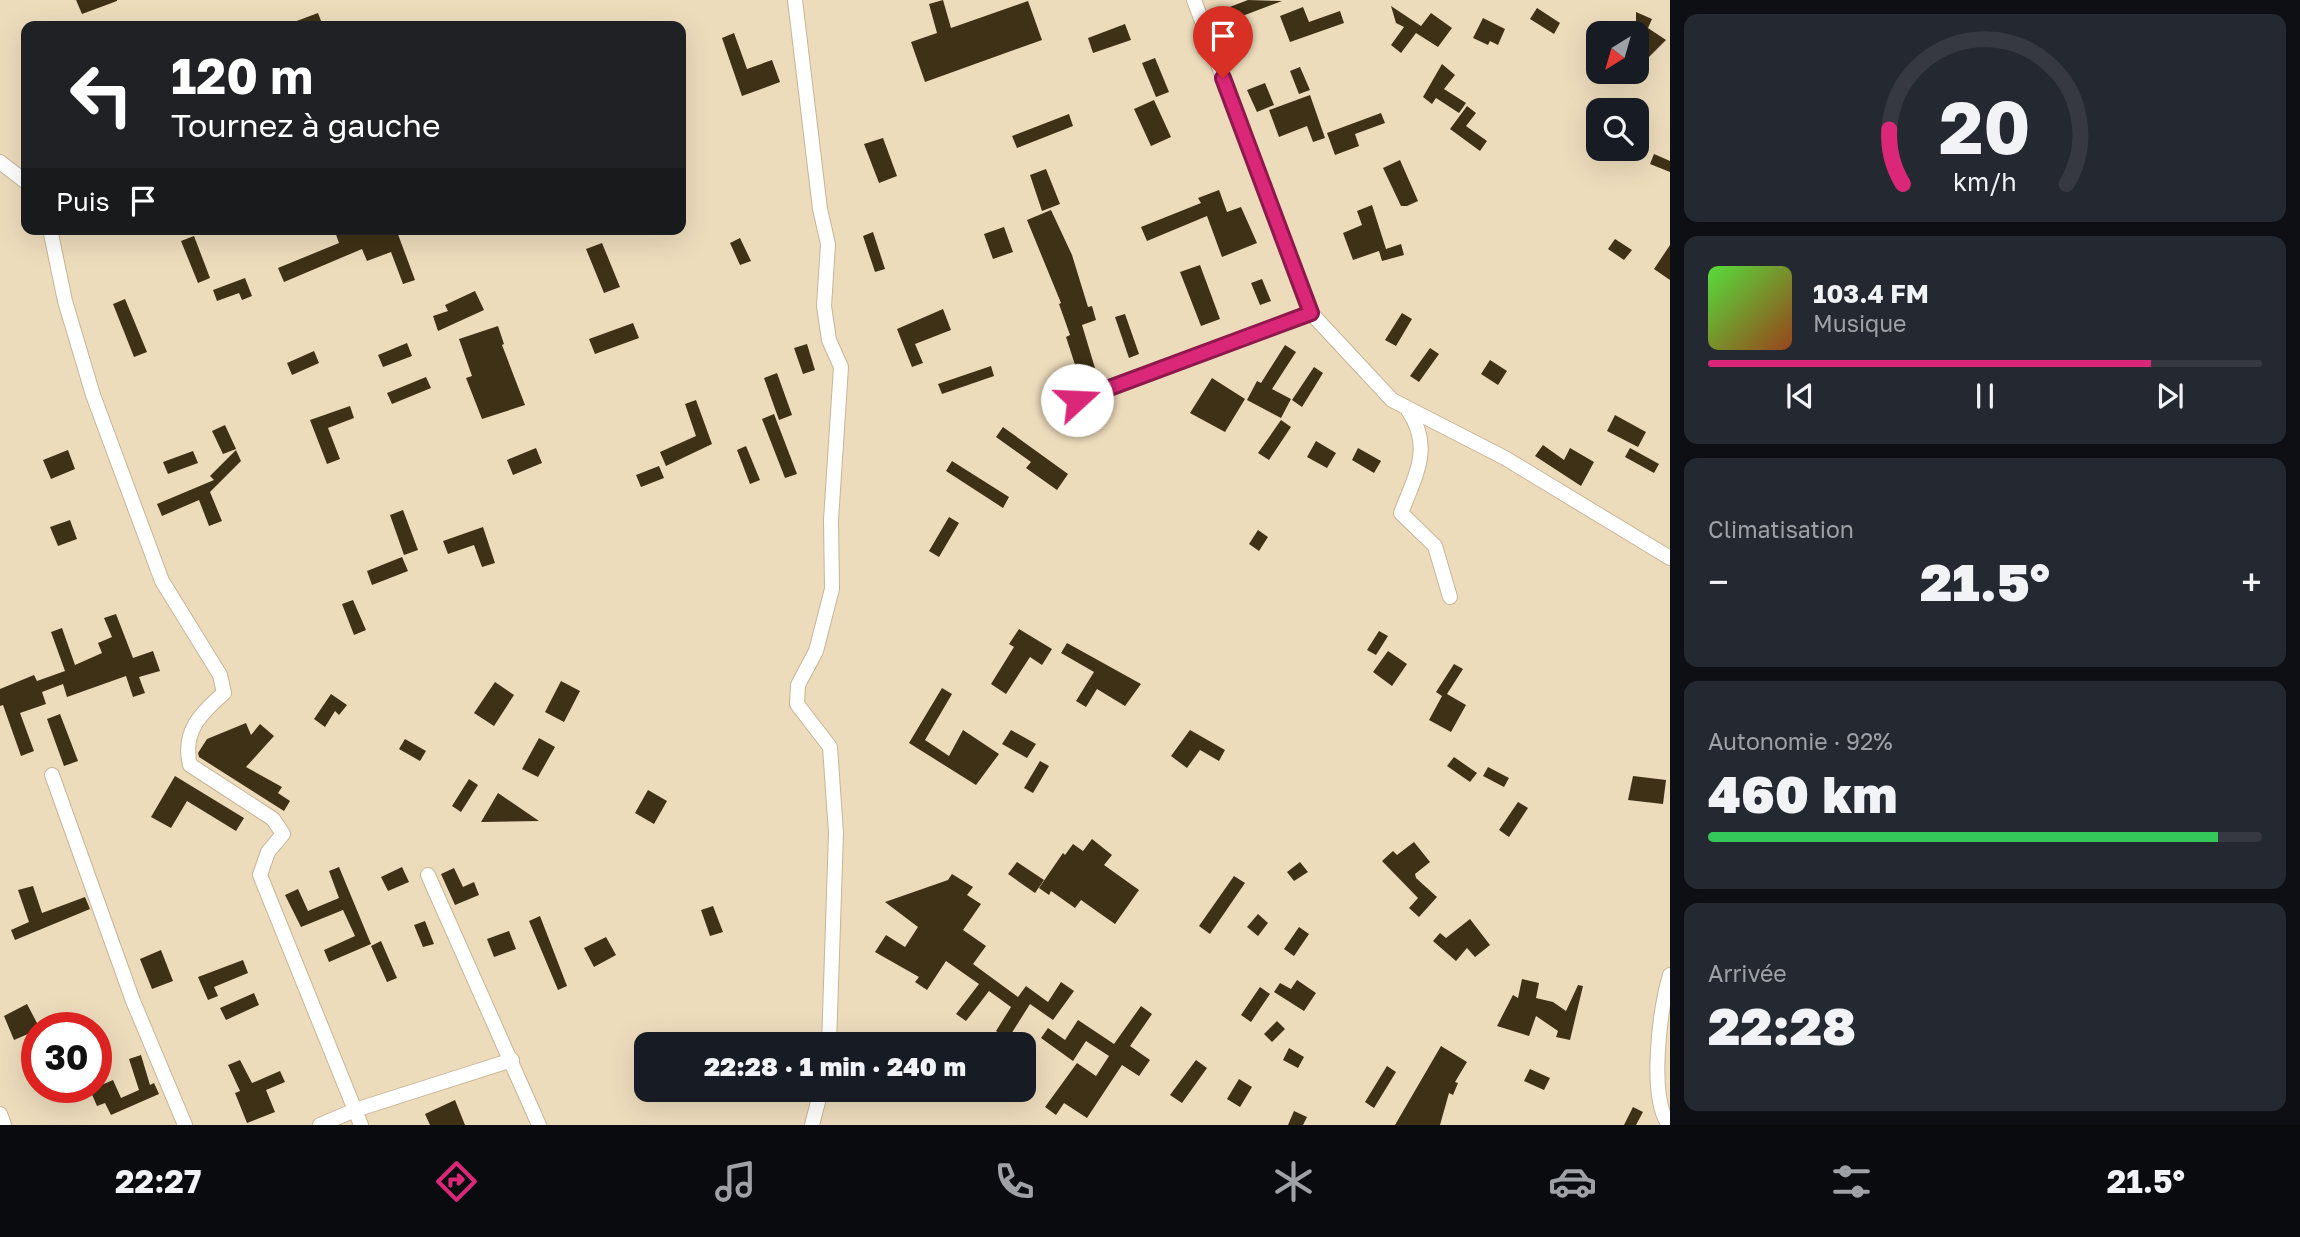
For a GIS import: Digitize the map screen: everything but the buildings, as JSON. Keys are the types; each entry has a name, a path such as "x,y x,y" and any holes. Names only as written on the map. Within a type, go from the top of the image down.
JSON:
{"street":[{"path":"795,0 820,209 828,244 824,306 829,340 841,367 831,520 832,589 816,651 798,684 797,705 830,747 836,833 829,1032"},
{"path":"1194,0 1311,313 1392,400 1505,458 1670,558"},
{"path":"0,162 21,178"},
{"path":"51,235 65,301 93,395 162,581 220,675 224,693 201,714 186,746 190,765 273,819 283,834 268,852 260,875 361,1125"},
{"path":"1077,400 1311,313"},
{"path":"1408,408 1420,426 1423,449 1401,513 1435,546 1450,597"},
{"path":"52,775 133,1002 185,1125"},
{"path":"428,875 512,1060 538,1125"},
{"path":"1669,1125 1662,1116 1657,1090 1664,995 1670,975"},
{"path":"320,1125 355,1110 512,1060"},
{"path":"812,1125 818,1102"},
{"path":"0,1114 4,1125"}],"route":[{"path":"1077,400 1311,313 1223,78"}]}
